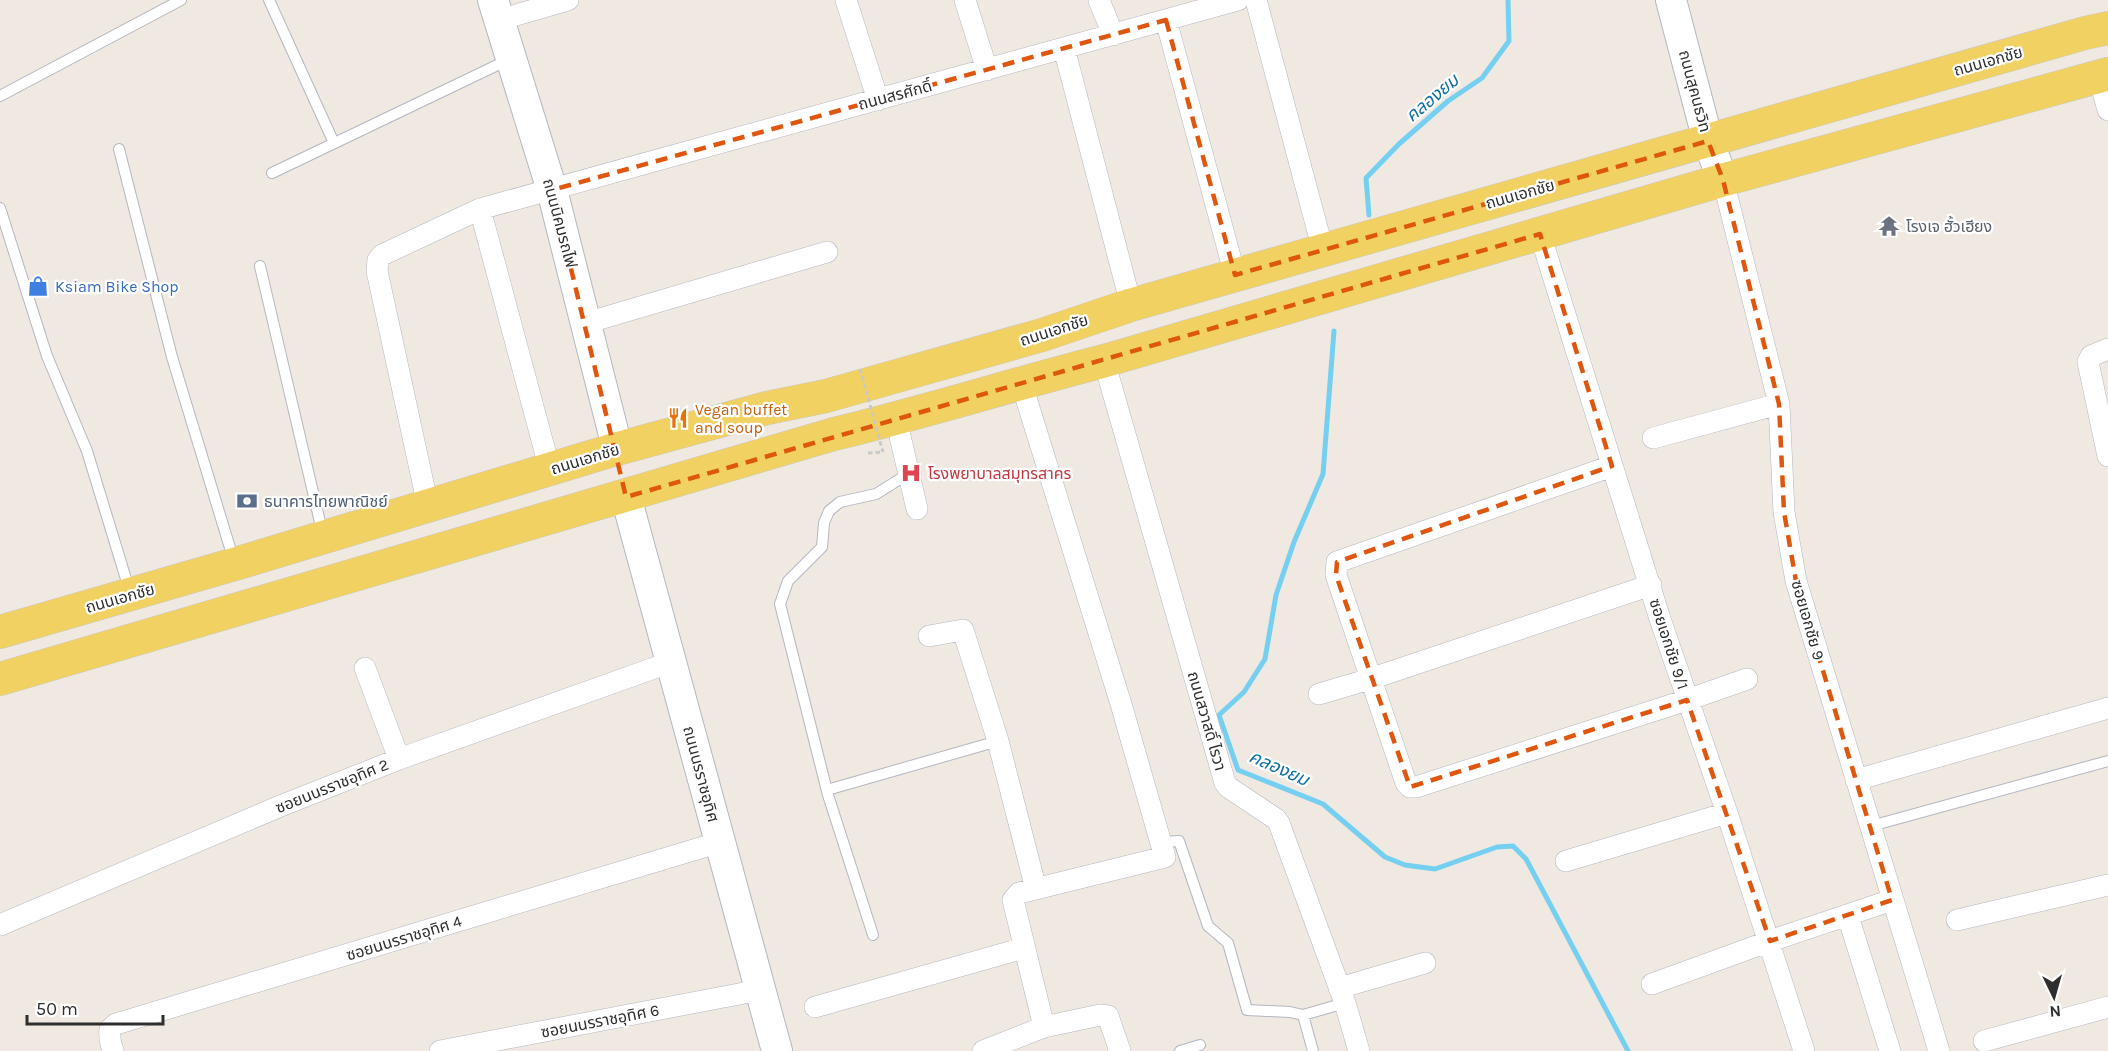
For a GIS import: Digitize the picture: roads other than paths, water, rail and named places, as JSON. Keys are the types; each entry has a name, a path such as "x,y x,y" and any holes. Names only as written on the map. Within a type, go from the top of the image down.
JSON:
{"main road":[{"name":"ถนนเอกชัย","path":"0,632 324,538 613,450 766,408 826,396 1042,335 1131,305 1235,275 2108,28"},
{"path":"0,679 626,497 834,434 1104,361 1723,180 2104,75"},
{"path":"613,450 626,497"}],"street":[{"path":"496,10 568,0"},
{"path":"846,0 878,100"},
{"path":"965,0 987,70"},
{"path":"1099,0 1113,35"},
{"path":"1256,0 1323,250"},
{"name":"ถนนสุคนธวิท","path":"1671,0 1708,141 1723,180"},
{"name":"ถนนสรศักดิ์","path":"428,506 377,266 382,255 480,209 1229,1"},
{"name":"ถนนนิคมรถไฟ","path":"496,10 552,190 614,435 613,450"},
{"path":"1166,20 1235,275"},
{"path":"1064,48 1131,305"},
{"path":"2104,75 2108,110"},
{"name":"ซอยเอกชัย 9","path":"1723,180 1779,404 1784,512 1796,581 1939,1051"},
{"path":"480,209 550,470"},
{"name":"ซอยเอกชัย 9/1","path":"1540,234 1687,700 1770,941 1804,1051"},
{"path":"586,323 827,252"},
{"path":"2108,349 2091,356 2088,363 2108,456"},
{"name":"ถนนสวาสดิ์ ไรวา","path":"1104,361 1225,783 1279,823 1342,995 1359,1051"},
{"path":"1021,382 1121,704 1165,857 1019,893 1013,900 1044,1027"},
{"path":"1653,438 1779,404"},
{"path":"896,419 917,509"},
{"path":"1612,466 1337,562 1336,575 1406,783 1410,787 1416,787 1747,679"},
{"name":"ถนนนรราชอุทิศ","path":"626,497 777,1051"},
{"path":"1319,693 1370,679 1651,585"},
{"path":"929,636 963,630 998,741 1036,889"},
{"name":"ซอยนนรราชอุทิศ 2","path":"0,926 278,807 399,759 671,662"},
{"path":"365,668 399,759"},
{"path":"1856,780 2108,708"},
{"path":"1566,861 1727,813"},
{"name":"ซอยนนรราชอุทิศ 4","path":"113,1051 109,1040 110,1029 116,1024 720,842"},
{"path":"1957,920 2108,885"},
{"path":"1652,984 1892,900"},
{"path":"1848,916 1890,1051"},
{"path":"815,1007 1024,948"},
{"path":"1342,995 1425,963"},
{"name":"ซอยนนรราชอุทิศ 6","path":"440,1051 760,990"},
{"path":"1984,1041 2108,1007"},
{"path":"983,1051 1044,1027 1100,1015 1108,1016 1120,1051"}],"lane":[{"path":"269,0 334,143"},
{"path":"0,96 178,1"},
{"path":"272,173 511,59"},
{"path":"119,149 172,357 236,564"},
{"path":"0,208 47,356 87,451 131,595"},
{"path":"260,266 324,538"},
{"path":"873,935 827,790 780,604 788,581 822,547 824,523 829,511 840,502 876,494 908,474"},
{"path":"827,790 998,741"},
{"path":"1871,826 2108,761"},
{"path":"1161,842 1179,841 1208,926 1228,943 1246,1010 1290,1012 1303,1015 1342,995"},
{"path":"1303,1015 1313,1051"},
{"path":"1180,1051 1200,1045"}],"waterway":[{"name":"คลองยม","path":"1369,215 1366,178 1399,144 1448,101 1482,78 1509,41 1508,0"},
{"name":"คลองยม","path":"1334,331 1323,474 1294,542 1276,595 1265,659 1244,692 1219,715 1238,770 1323,804 1385,857 1405,865 1435,869 1497,847 1513,846 1526,859 1628,1051"}],"place":[{"name":"โรงเจ ฮั้วเฮียง","path":"1889,226"},
{"name":"Ksiam Bike Shop","path":"38,286"},
{"name":"Vegan buffet and soup","path":"678,418"},
{"name":"โรงพยาบาลสมุทรสาคร","path":"911,473"},
{"name":"ธนาคารไทยพาณิชย์","path":"247,501"}]}
